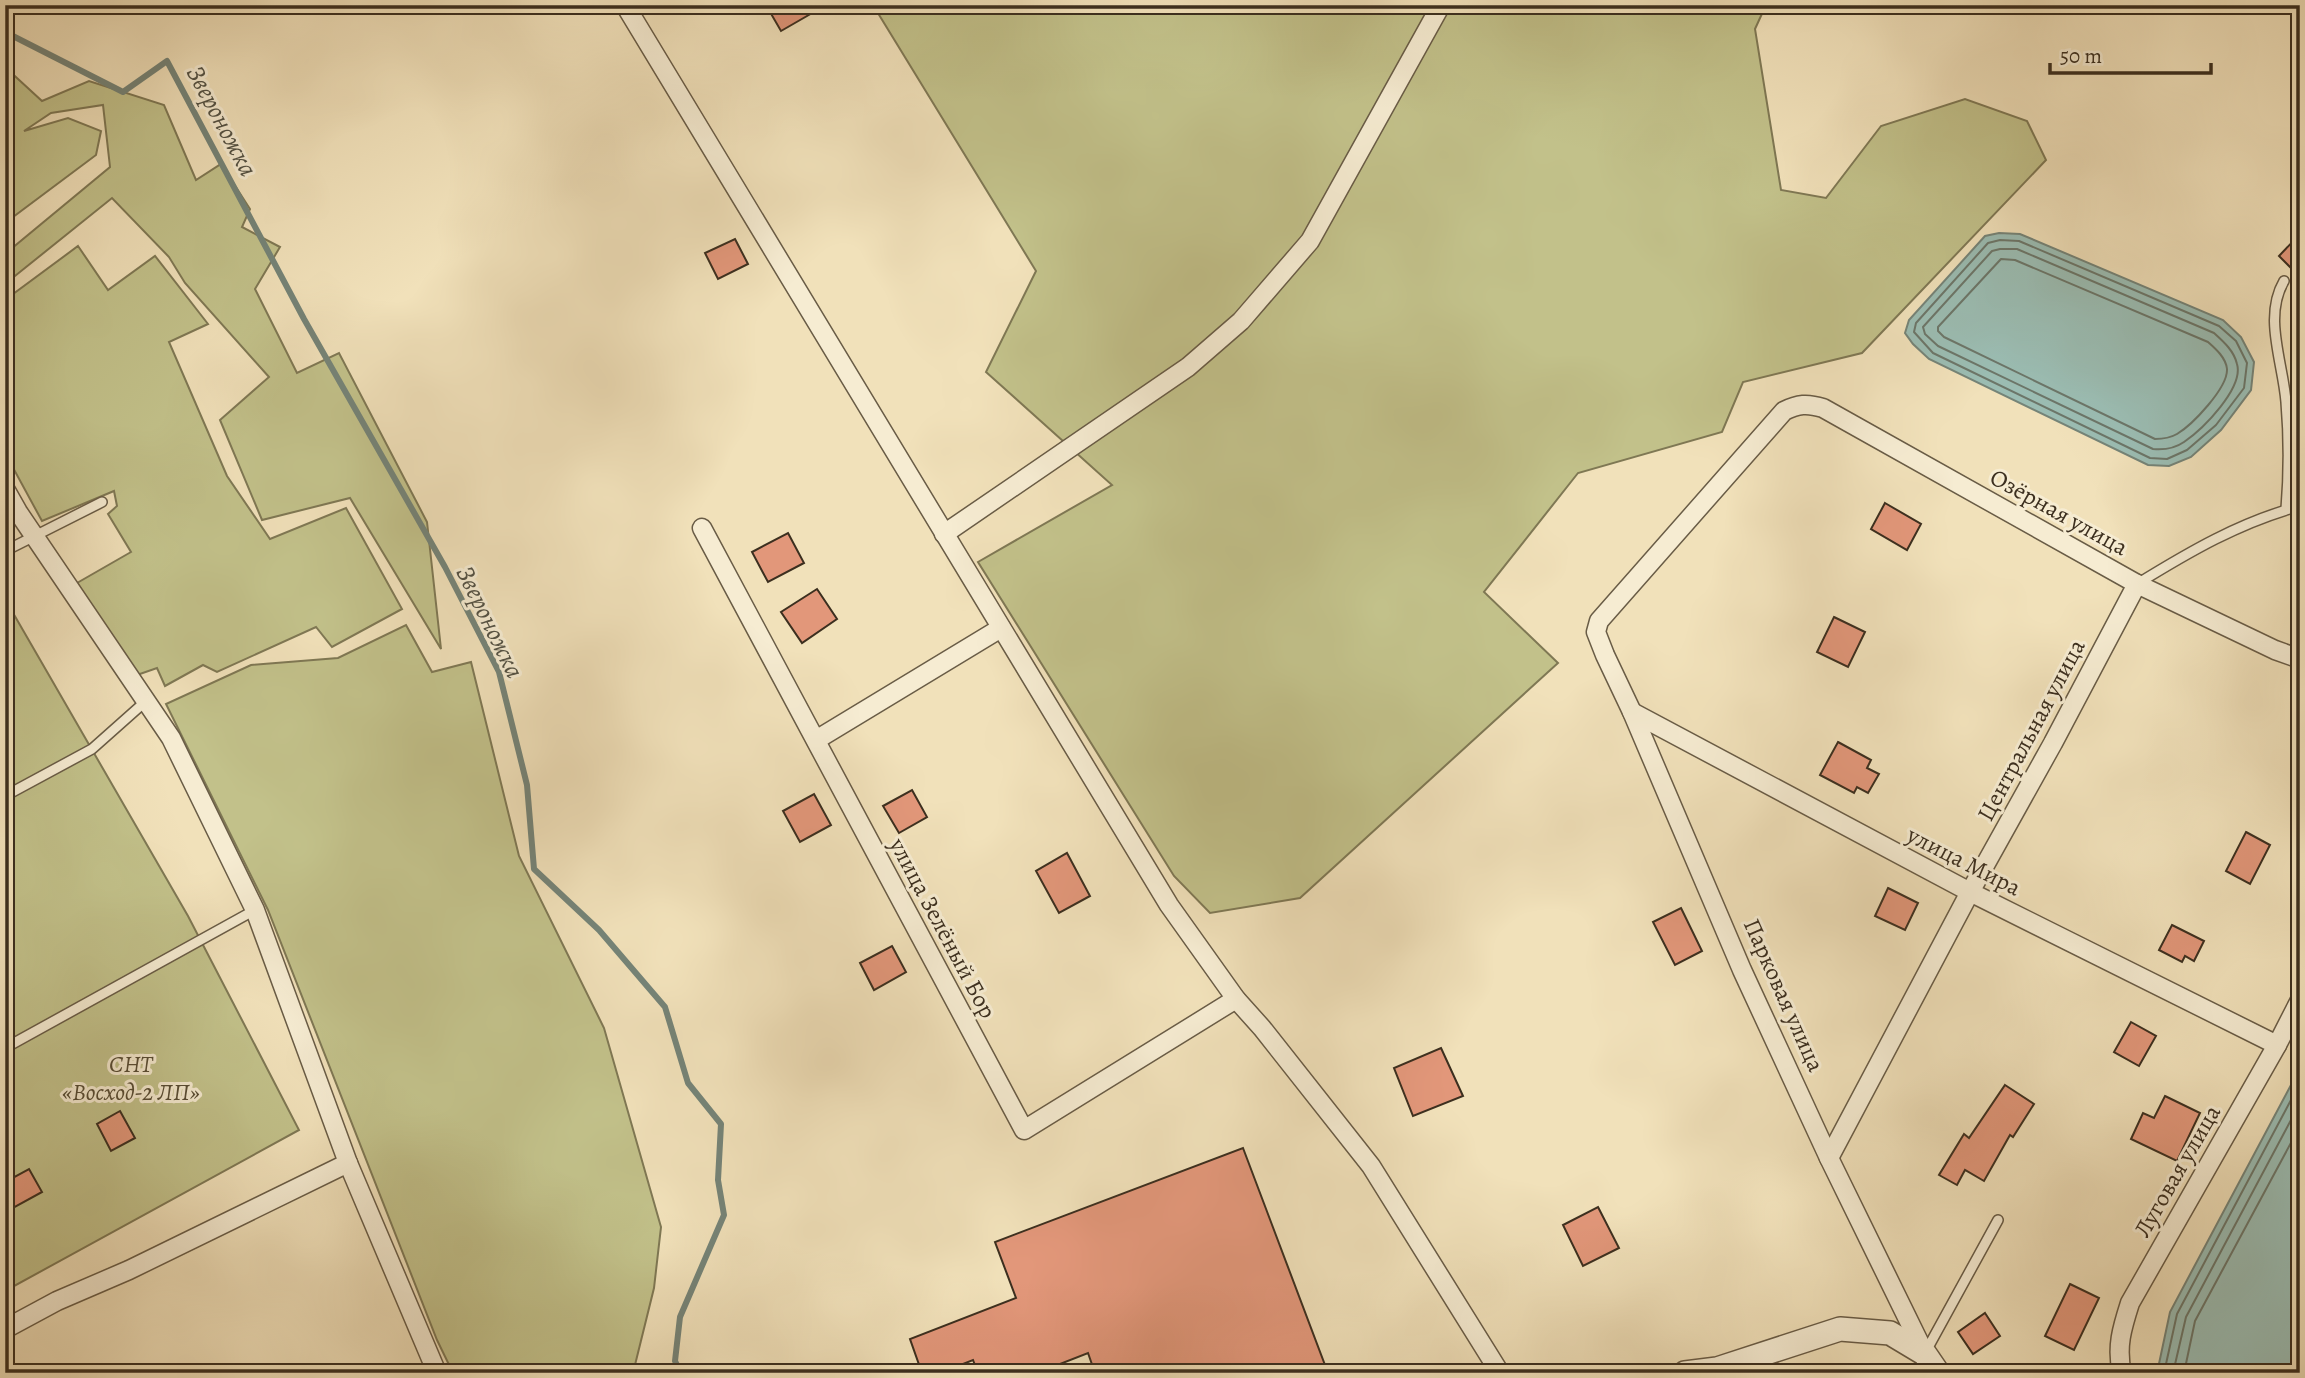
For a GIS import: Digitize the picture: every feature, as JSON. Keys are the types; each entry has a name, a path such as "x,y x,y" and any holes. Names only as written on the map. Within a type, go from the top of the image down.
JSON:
{"street":[{"path":"625,5 1169,905 1236,999 1371,1166 1500,1373"},
{"path":"944,534 1188,367 1241,321 1310,241 1441,5"},
{"name":"Озёрная улица","path":"1596,632 1599,621 1784,411 1797,404 1810,404 1823,408 2137,584 2275,650 2300,659"},
{"path":"5,489 171,738 255,911 348,1163 437,1373"},
{"name":"улица Зелёный Бор","path":"702,528 1024,1130 1236,999"},
{"name":"Центральная улица","path":"1829,1158 2137,584"},
{"path":"816,740 1001,628"},
{"name":"Парковая улица","path":"1596,632 1742,970 1829,1158 1931,1363"},
{"name":"улица Мира","path":"1632,712 1970,892 2277,1045"},
{"name":"Луговая улица","path":"2122,1373 2119,1358 2120,1335 2130,1303 2300,1000"},
{"path":"5,1329 57,1301 129,1270 348,1163"},
{"path":"1685,1373 1714,1371 1840,1329 1890,1333 1931,1363"}],"lane":[{"path":"2284,281 2273,313 2286,399 2290,458 2286,509"},
{"path":"5,551 102,502"},
{"path":"2137,584 2209,540 2255,519 2300,506"},
{"path":"5,796 92,750 146,701"},
{"path":"5,1048 255,911"},
{"path":"1931,1363 1998,1220"}],"green space":[{"path":"873,5 1766,5 1755,29 1781,190 1826,198 1881,126 1965,99 2027,121 2046,160 1862,353 1743,382 1722,432 1578,473 1484,592 1558,663 1300,898 1210,913 1174,876 978,562 1112,485 986,372 1036,271"},
{"path":"5,67 42,101 89,81 164,105 196,180 221,164 250,209 242,227 280,247 255,289 297,373 339,353 427,522 441,649 350,498 262,520 220,420 269,377 185,283 169,257 112,198 5,284 5,254 110,167 103,105 51,113 24,131 68,118 101,131 96,155 5,223"},
{"path":"78,246 108,290 155,256 208,324 169,342 227,476 270,539 346,508 402,609 332,647 316,627 217,672 203,665 165,686 157,668 137,675 77,583 131,552 108,514 117,506 114,491 42,521 5,453 5,300"},
{"name":"СНТ «Восход-2 ЛП»","path":"5,599 188,916 299,1130 5,1291"},
{"path":"406,625 432,672 471,662 519,856 604,1028 661,1227 654,1288 633,1373 453,1373 437,1340 268,910 166,704 251,665 338,658"}],"water":[{"path":"1999,233 2020,234 2223,320 2241,337 2254,362 2251,390 2221,430 2191,457 2169,466 2148,465 1929,359 1905,333 1909,320 1985,236"},
{"path":"2300,1068 2300,1352 2288,1373 2157,1373 2170,1312"}],"building":[{"path":"766,5 826,5 781,31"},
{"path":"2300,234 2300,261 2292,269 2279,256"},
{"path":"735,239 748,264 718,279 705,253"},
{"path":"1885,503 1921,524 1907,550 1871,529"},
{"path":"788,533 804,563 768,582 752,552"},
{"path":"817,589 837,619 802,643 781,612"},
{"path":"1834,617 1865,632 1848,667 1817,652"},
{"path":"1838,742 1871,760 1867,768 1879,774 1868,793 1857,787 1854,793 1820,775"},
{"path":"912,790 927,817 899,833 883,806"},
{"path":"814,794 831,825 800,842 783,811"},
{"path":"2246,832 2270,845 2250,884 2226,871"},
{"path":"1067,853 1090,896 1059,913 1036,871"},
{"path":"1888,888 1918,903 1905,930 1875,916"},
{"path":"1681,908 1702,951 1675,965 1653,922"},
{"path":"2172,925 2204,941 2194,961 2185,956 2182,962 2159,950"},
{"path":"892,946 906,972 874,990 860,963"},
{"path":"2131,1022 2156,1036 2139,1066 2114,1052"},
{"path":"1441,1048 1463,1096 1413,1116 1394,1068"},
{"path":"2005,1085 2034,1104 2013,1137 2010,1135 1984,1181 1965,1170 1957,1185 1939,1175 1964,1134 1969,1138"},
{"path":"2165,1096 2200,1113 2177,1161 2131,1139 2143,1113 2154,1118"},
{"path":"120,1111 135,1138 111,1151 97,1124"},
{"path":"1243,1148 1328,1373 1095,1373 1088,1353 1037,1373 978,1373 973,1360 940,1373 922,1373 910,1339 1016,1298 995,1242"},
{"path":"29,1169 42,1192 13,1208 5,1193 5,1182"},
{"path":"1598,1207 1619,1248 1583,1266 1563,1225"},
{"path":"2070,1284 2099,1298 2074,1350 2045,1336"},
{"path":"1985,1313 2000,1336 1973,1354 1958,1332"}],"waterway":[{"name":"Звероножка","path":"5,32 123,92 167,61 304,319 445,567 499,672 527,785 534,869 599,930 665,1007 688,1083 721,1124 718,1180 724,1215 680,1317 675,1361 681,1373"}]}
